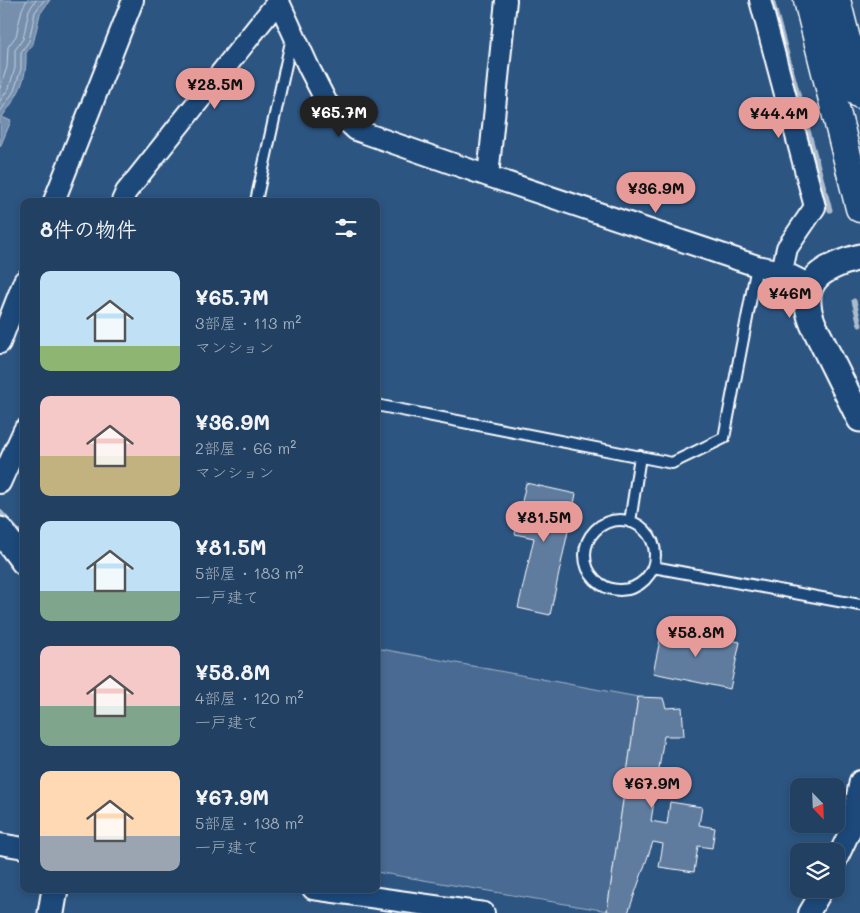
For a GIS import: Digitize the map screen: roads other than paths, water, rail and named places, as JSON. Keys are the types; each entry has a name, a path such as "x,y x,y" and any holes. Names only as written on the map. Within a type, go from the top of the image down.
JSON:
{"main road":[{"path":"808,0 860,208"},
{"path":"836,0 860,94"}],"street":[{"path":"55,198 133,0"},
{"path":"123,198 126,192 278,0 327,103 356,130 757,266 782,271 810,285"},
{"path":"488,176 506,0"},
{"path":"760,0 815,207 787,248 782,271"},
{"path":"860,257 827,268 810,285 807,296 809,314 860,419"},
{"path":"0,343 20,291"},
{"path":"0,483 20,439"},
{"path":"0,530 20,557"},
{"path":"844,843 850,831 860,781"},
{"path":"0,844 20,847"},
{"path":"51,913 54,893"},
{"path":"342,893 484,913"},
{"path":"809,913 818,898"}],"lane":[{"path":"257,198 293,34"},
{"path":"380,406 672,463 724,438 757,266"},
{"path":"630,522 640,456"},
{"path":"619,520 630,522 641,527 649,534 654,545 653,567 648,577 639,585 622,590 605,587 596,580 589,570 586,559 586,547 598,528 619,520"},
{"path":"653,567 860,605"}],"water":[{"path":"0,0 50,0 40,14 33,44 26,53 25,72 20,88 2,117 11,121 0,147"}],"waterway":[{"path":"772,0 830,210"},
{"path":"854,301 860,325"},
{"path":"0,512 20,534"}]}
